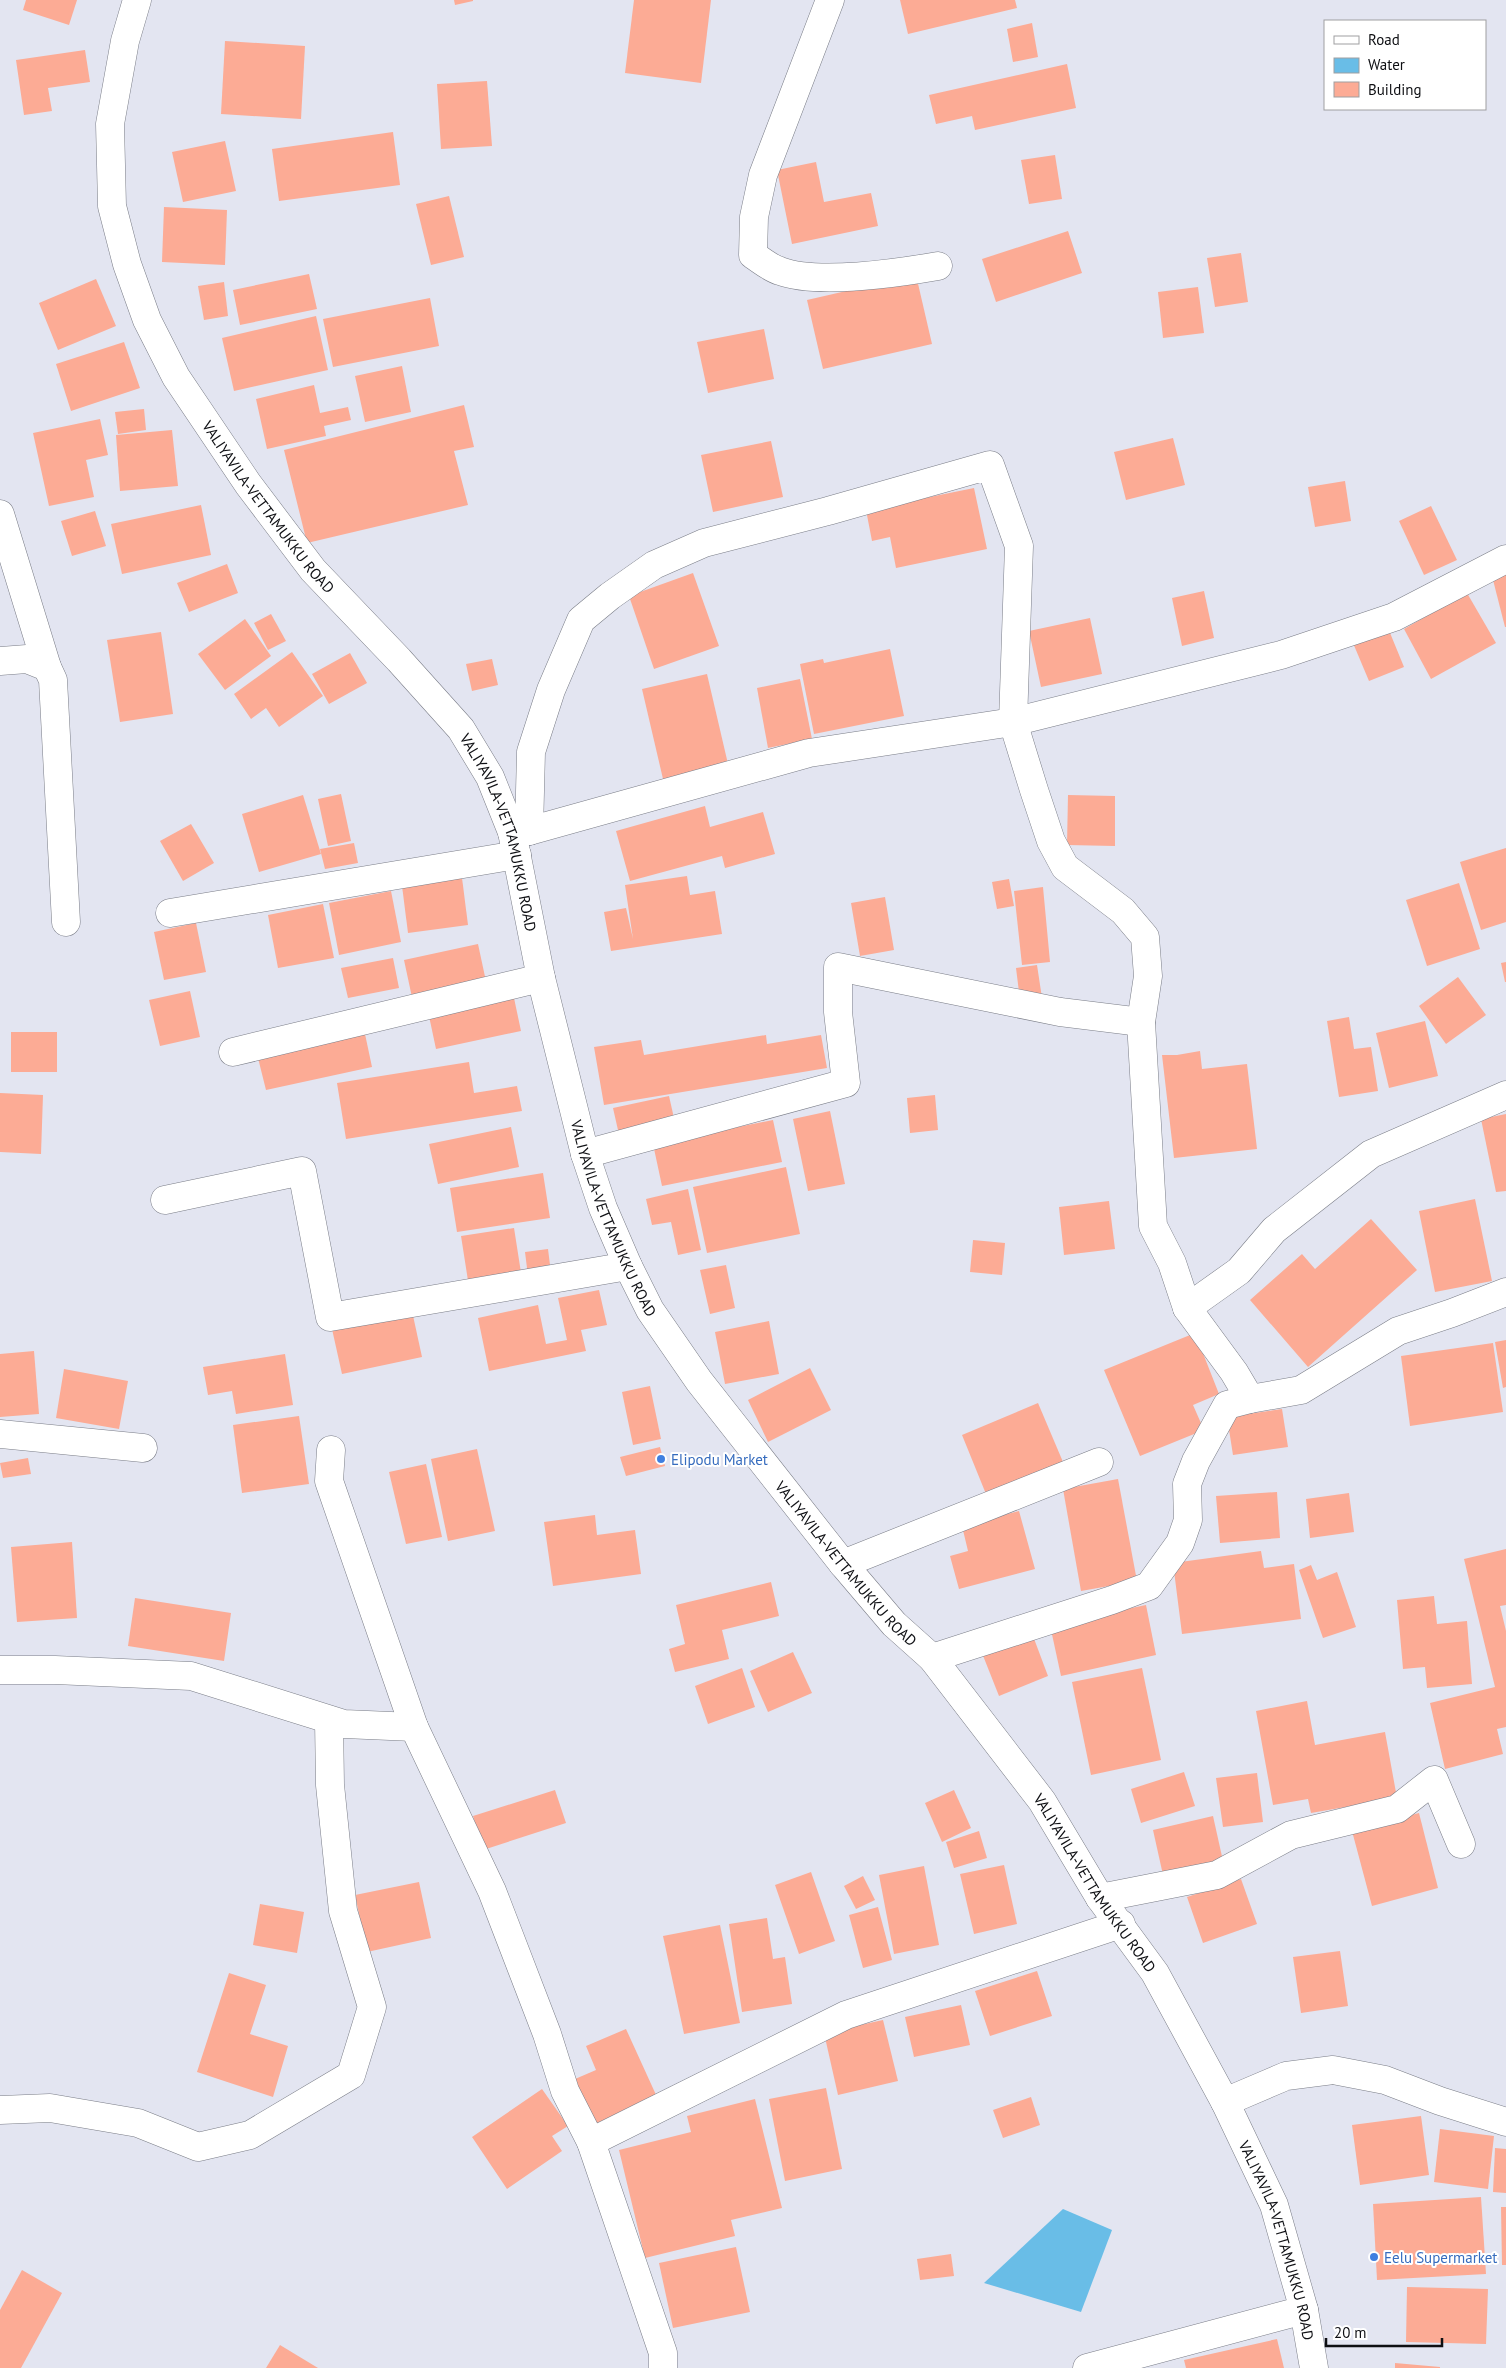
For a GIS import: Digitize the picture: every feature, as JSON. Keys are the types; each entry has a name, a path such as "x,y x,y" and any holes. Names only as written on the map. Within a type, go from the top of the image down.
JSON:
{"street":[{"name":"VALIYAVILA-VETTAMUKKU ROAD","path":"137,0 125,41 110,124 112,206 127,264 147,320 176,377 248,484 313,570 399,660 461,729 490,777 519,839 541,978 585,1154 603,1208 628,1266 650,1310 699,1381 843,1564 894,1624 932,1658 1042,1801 1100,1898 1121,1924 1155,1973 1225,2102 1274,2205 1304,2310 1314,2368"},
{"path":"830,0 764,175 754,217 753,255 780,271 818,277 902,273 938,266"},
{"path":"519,839 531,752 551,690 582,620 610,596 654,565 704,543 828,512 990,465 1018,546 1013,722 1051,841 1065,867 1123,911 1145,937 1148,976 1141,1022 1153,1226 1172,1263 1188,1308 1234,1372 1250,1399"},
{"path":"0,514 47,667 54,680 66,922"},
{"path":"170,913 519,839 809,754 1013,722 1290,652 1394,617 1506,560"},
{"path":"0,661 27,659 47,667"},
{"path":"585,1154 846,1082 838,1012 838,967 1060,1012 1141,1022"},
{"path":"233,1052 541,978"},
{"path":"1188,1308 1239,1271 1274,1230 1371,1154 1506,1095"},
{"path":"165,1200 302,1171 330,1317 628,1266"},
{"path":"932,1658 1112,1600 1149,1586 1180,1543 1188,1520 1187,1484 1196,1461 1227,1405 1301,1390 1398,1331 1506,1292"},
{"path":"0,1434 143,1448"},
{"path":"331,1450 329,1481 414,1727 492,1891 547,2034 565,2091 590,2142 663,2353 663,2368"},
{"path":"843,1564 1100,1462"},
{"path":"0,1670 55,1670 191,1676 344,1724 378,1727 414,1727"},
{"path":"0,2110 50,2108 138,2123 198,2147 250,2134 351,2075 372,2007 343,1910 330,1786 329,1720"},
{"path":"1100,1898 1217,1875 1291,1835 1396,1809 1434,1780 1461,1844"},
{"path":"590,2142 846,2015 1121,1924"},
{"path":"1225,2102 1286,2076 1333,2070 1385,2080 1440,2101 1506,2122"},
{"path":"1087,2368 1304,2310"}],"water":[{"path":"1063,2209 1112,2230 1081,2312 984,2283"}],"building":[{"path":"26,0 77,0 69,25 23,10"},
{"path":"454,0 473,0 473,1 455,5"},
{"path":"634,0 711,0 701,83 625,73"},
{"path":"900,0 1015,0 1017,8 908,34"},
{"path":"1032,23 1038,57 1013,62 1007,29"},
{"path":"225,41 305,46 301,119 221,114"},
{"path":"85,50 90,82 48,88 52,111 24,115 16,60"},
{"path":"1067,64 1076,108 975,130 972,116 936,124 929,95"},
{"path":"487,81 492,146 441,149 437,84"},
{"path":"393,132 400,185 279,201 272,149"},
{"path":"225,141 236,191 183,202 172,152"},
{"path":"1055,155 1062,199 1029,204 1021,160"},
{"path":"816,162 824,202 871,193 878,226 792,244 777,170"},
{"path":"449,196 464,257 431,265 416,204"},
{"path":"164,207 227,210 225,265 162,262"},
{"path":"1068,231 1082,273 996,302 982,259"},
{"path":"1241,253 1248,302 1215,307 1207,258"},
{"path":"309,274 317,309 240,325 233,290"},
{"path":"916,275 932,344 823,369 807,300"},
{"path":"96,279 116,326 58,350 39,303"},
{"path":"224,282 228,316 204,320 198,286"},
{"path":"1198,287 1204,333 1163,338 1158,292"},
{"path":"430,298 439,346 333,367 323,319"},
{"path":"316,316 328,370 234,391 222,338"},
{"path":"764,329 774,379 708,393 697,342"},
{"path":"124,342 140,388 71,411 56,364"},
{"path":"402,366 411,412 365,422 355,376"},
{"path":"314,385 320,413 348,407 351,420 324,426 326,436 267,449 256,399"},
{"path":"464,405 474,447 454,451 468,505 307,543 284,450"},
{"path":"144,409 146,430 118,434 115,412"},
{"path":"100,419 108,455 86,460 94,497 49,506 33,433"},
{"path":"172,430 178,486 120,491 116,435"},
{"path":"1173,438 1185,485 1126,500 1114,452"},
{"path":"771,441 783,497 713,512 701,455"},
{"path":"1345,481 1351,521 1315,527 1308,487"},
{"path":"974,488 987,549 896,568 890,537 872,541 866,510"},
{"path":"201,505 211,555 122,574 111,524"},
{"path":"1431,506 1457,560 1424,575 1399,521"},
{"path":"95,511 106,546 72,556 61,521"},
{"path":"227,564 238,593 189,612 177,583"},
{"path":"1506,572 1506,627 1505,627 1492,576"},
{"path":"693,573 719,646 654,669 629,596"},
{"path":"1204,591 1214,638 1182,646 1172,598"},
{"path":"1467,593 1496,643 1431,679 1404,629"},
{"path":"271,614 286,641 268,650 254,623"},
{"path":"1090,618 1102,674 1041,687 1029,631"},
{"path":"245,619 271,656 225,690 198,654"},
{"path":"1388,628 1404,667 1369,681 1353,643"},
{"path":"161,632 173,714 120,722 107,640"},
{"path":"890,649 904,716 814,734 800,664 823,659 824,663"},
{"path":"292,652 323,696 279,727 266,708 251,719 234,694"},
{"path":"350,653 367,683 329,704 312,674"},
{"path":"492,659 498,685 472,691 466,664"},
{"path":"707,674 728,764 663,779 642,689"},
{"path":"800,679 812,739 768,748 757,688"},
{"path":"341,794 351,841 328,846 318,799"},
{"path":"303,795 321,854 259,872 242,814"},
{"path":"1068,795 1115,796 1115,846 1067,845"},
{"path":"705,806 710,827 763,812 775,854 725,868 722,856 630,881 616,831"},
{"path":"191,824 214,863 183,881 160,841"},
{"path":"354,843 358,863 325,869 320,849"},
{"path":"1506,848 1506,922 1481,930 1460,862"},
{"path":"461,870 468,925 408,933 401,878"},
{"path":"687,876 690,895 715,891 722,934 611,951 604,912 626,908 633,939 625,885"},
{"path":"1009,879 1014,906 997,909 992,882"},
{"path":"1459,883 1480,949 1427,966 1406,900"},
{"path":"1043,887 1050,962 1022,965 1014,891"},
{"path":"391,891 401,942 339,955 329,903"},
{"path":"885,897 894,950 860,956 851,903"},
{"path":"323,904 334,958 278,968 268,915"},
{"path":"196,923 206,972 164,980 154,932"},
{"path":"478,944 487,986 413,1002 404,960"},
{"path":"393,958 399,988 348,998 341,968"},
{"path":"1506,962 1506,982 1505,982 1501,963"},
{"path":"1037,965 1042,998 1020,1000 1016,968"},
{"path":"1458,977 1486,1015 1446,1044 1419,1006"},
{"path":"190,991 200,1037 160,1046 149,1000"},
{"path":"514,998 521,1031 436,1049 429,1016"},
{"path":"1349,1017 1354,1049 1371,1047 1378,1091 1339,1097 1327,1021"},
{"path":"1425,1021 1438,1076 1389,1088 1376,1033"},
{"path":"11,1032 57,1032 57,1072 11,1072"},
{"path":"365,1034 372,1067 266,1090 258,1058"},
{"path":"766,1035 767,1044 821,1035 827,1068 604,1105 594,1047 641,1040 644,1055"},
{"path":"1200,1051 1202,1069 1247,1064 1257,1149 1174,1158 1162,1055 1177,1055"},
{"path":"469,1062 474,1093 517,1086 522,1111 346,1139 337,1083"},
{"path":"0,1093 43,1095 41,1154 0,1152"},
{"path":"935,1095 938,1130 910,1133 907,1098"},
{"path":"669,1096 676,1127 620,1139 613,1108"},
{"path":"830,1111 845,1184 808,1191 793,1119"},
{"path":"1506,1114 1506,1191 1496,1192 1481,1119"},
{"path":"773,1120 782,1162 662,1186 653,1144"},
{"path":"511,1127 519,1167 438,1184 429,1144"},
{"path":"786,1167 800,1234 707,1253 693,1187"},
{"path":"543,1173 550,1218 457,1232 450,1188"},
{"path":"688,1189 701,1250 678,1255 671,1222 652,1225 646,1199"},
{"path":"1475,1199 1492,1281 1435,1292 1419,1211"},
{"path":"1109,1201 1115,1249 1064,1255 1059,1207"},
{"path":"1371,1219 1417,1270 1308,1367 1250,1300 1302,1254 1315,1269"},
{"path":"514,1228 522,1279 469,1287 461,1236"},
{"path":"973,1240 1005,1243 1002,1275 970,1272"},
{"path":"548,1249 551,1273 528,1276 525,1252"},
{"path":"726,1265 735,1308 710,1314 700,1270"},
{"path":"599,1290 607,1325 581,1330 586,1351 489,1371 478,1318 538,1305 546,1344 567,1340 558,1298"},
{"path":"412,1311 422,1357 342,1374 332,1329"},
{"path":"769,1321 779,1374 725,1384 715,1332"},
{"path":"1195,1333 1219,1394 1193,1405 1204,1430 1140,1456 1104,1370"},
{"path":"1506,1340 1506,1387 1503,1388 1495,1342"},
{"path":"1493,1343 1503,1412 1410,1426 1401,1356"},
{"path":"34,1351 39,1414 0,1417 0,1354"},
{"path":"285,1354 293,1405 236,1414 232,1391 208,1395 203,1367"},
{"path":"810,1368 831,1410 768,1442 748,1400"},
{"path":"64,1369 128,1381 119,1429 56,1418"},
{"path":"650,1386 661,1439 633,1445 622,1392"},
{"path":"1038,1403 1063,1462 986,1494 962,1435"},
{"path":"1282,1409 1288,1447 1233,1455 1227,1417"},
{"path":"299,1416 309,1484 242,1493 233,1425"},
{"path":"660,1447 665,1466 626,1476 620,1457"},
{"path":"477,1449 495,1531 448,1541 431,1459"},
{"path":"28,1458 31,1474 3,1478 0,1463"},
{"path":"426,1464 442,1537 406,1544 389,1472"},
{"path":"1118,1479 1137,1581 1081,1591 1063,1489"},
{"path":"1277,1492 1280,1538 1220,1543 1216,1496"},
{"path":"1349,1493 1354,1532 1310,1538 1306,1499"},
{"path":"1019,1511 1035,1569 959,1589 950,1556 968,1551 962,1526"},
{"path":"595,1515 597,1535 635,1530 641,1574 553,1586 544,1522"},
{"path":"72,1542 77,1618 17,1622 11,1547"},
{"path":"1506,1549 1506,1605 1500,1606 1506,1631 1506,1727 1497,1729 1503,1754 1445,1769 1430,1703 1495,1687 1464,1559"},
{"path":"1261,1551 1264,1568 1294,1564 1301,1619 1182,1634 1173,1563"},
{"path":"1311,1565 1317,1580 1337,1572 1356,1627 1323,1638 1299,1570"},
{"path":"771,1582 779,1616 722,1630 729,1659 675,1672 669,1649 685,1644 676,1605"},
{"path":"1434,1596 1437,1624 1467,1621 1472,1684 1427,1688 1425,1667 1403,1669 1397,1600"},
{"path":"135,1598 231,1613 224,1661 128,1646"},
{"path":"1146,1605 1156,1655 1061,1676 1050,1625"},
{"path":"1030,1628 1048,1676 999,1696 980,1648"},
{"path":"793,1652 812,1693 768,1712 750,1671"},
{"path":"742,1668 755,1707 708,1724 695,1686"},
{"path":"1142,1668 1161,1760 1091,1775 1072,1682"},
{"path":"1307,1701 1315,1745 1385,1732 1397,1798 1311,1813 1308,1799 1273,1805 1256,1711"},
{"path":"1184,1772 1195,1806 1141,1823 1131,1789"},
{"path":"1257,1773 1263,1822 1223,1827 1216,1778"},
{"path":"555,1790 566,1823 483,1850 473,1816"},
{"path":"954,1790 971,1828 942,1842 925,1803"},
{"path":"1419,1813 1438,1888 1372,1906 1352,1831"},
{"path":"1213,1816 1223,1861 1163,1875 1153,1830"},
{"path":"979,1831 987,1858 954,1868 946,1842"},
{"path":"1004,1865 1017,1924 974,1934 960,1874"},
{"path":"924,1866 939,1945 894,1954 879,1875"},
{"path":"811,1872 835,1941 799,1954 775,1885"},
{"path":"863,1876 875,1900 856,1909 844,1886"},
{"path":"1241,1879 1257,1924 1203,1943 1187,1897"},
{"path":"419,1882 431,1938 367,1952 355,1895"},
{"path":"260,1904 304,1912 297,1953 253,1945"},
{"path":"878,1907 892,1960 863,1968 849,1915"},
{"path":"767,1918 773,1959 785,1957 792,2004 742,2012 729,1924"},
{"path":"720,1925 740,2023 684,2034 663,1936"},
{"path":"1340,1951 1348,2006 1301,2013 1293,1957"},
{"path":"1037,1971 1052,2016 990,2036 975,1991"},
{"path":"229,1973 266,1985 250,2034 288,2046 273,2097 197,2072"},
{"path":"961,2005 970,2045 914,2057 905,2017"},
{"path":"883,2020 898,2081 838,2095 824,2033"},
{"path":"626,2029 657,2097 595,2124 575,2079 596,2070 586,2046"},
{"path":"826,2088 842,2169 785,2181 769,2099"},
{"path":"542,2089 568,2126 552,2136 562,2151 507,2189 472,2137"},
{"path":"1031,2097 1040,2125 1003,2138 993,2110"},
{"path":"755,2099 782,2208 731,2220 735,2236 645,2258 619,2150 691,2132 687,2116"},
{"path":"1421,2116 1429,2175 1360,2185 1352,2125"},
{"path":"1440,2129 1494,2136 1488,2189 1434,2182"},
{"path":"1495,2148 1506,2149 1506,2193 1493,2192"},
{"path":"1481,2197 1486,2274 1377,2280 1373,2204"},
{"path":"1501,2207 1506,2207 1506,2265 1502,2265"},
{"path":"736,2247 750,2312 673,2328 659,2263"},
{"path":"951,2254 954,2276 920,2280 917,2259"},
{"path":"22,2270 62,2293 21,2368 0,2368 0,2310"},
{"path":"1407,2287 1488,2289 1486,2344 1406,2342"},
{"path":"1277,2339 1284,2368 1186,2368 1184,2360"},
{"path":"280,2345 318,2368 266,2368"},
{"path":"1395,2363 1440,2367 1440,2368 1395,2368"}],"place":[{"name":"Elipodu Market","path":"661,1459"},
{"name":"Eelu Supermarket","path":"1374,2257"}]}
